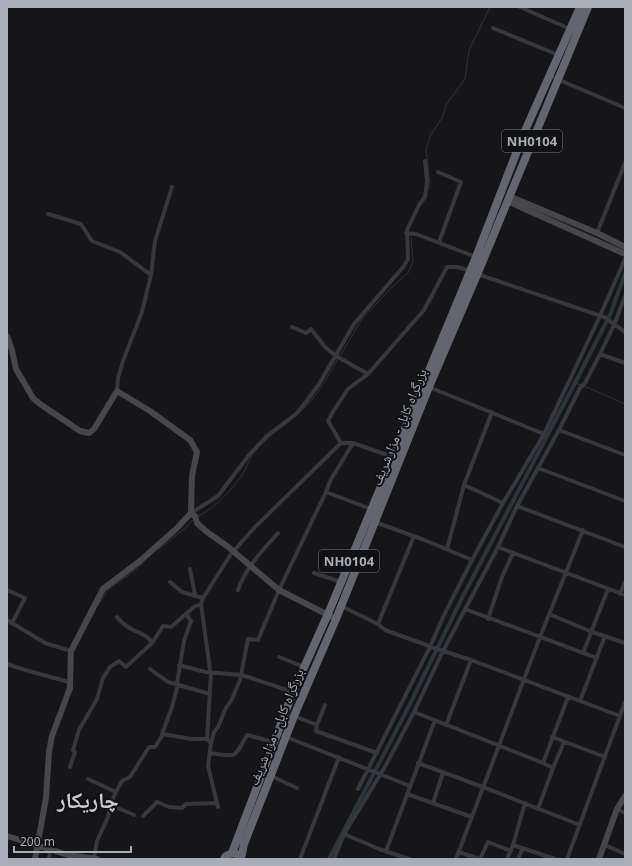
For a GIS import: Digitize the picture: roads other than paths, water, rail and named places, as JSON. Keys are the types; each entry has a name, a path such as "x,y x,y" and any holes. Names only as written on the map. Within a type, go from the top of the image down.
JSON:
{"highway":[{"name":"بزرگراه کابل - مزارشریف","path":"480,259 524,133 580,7"},
{"name":"بزرگراه کابل - مزارشریف","path":"232,853 276,733 293,692 328,614 393,457 508,199 588,7"},
{"name":"بزرگراه کابل - مزارشریف","path":"240,859 244,844 270,775 336,619 474,273"},
{"path":"224,859 232,853"},
{"name":"NH0104","path":"232,853 237,855 240,859"}],"street":[{"path":"520,7 570,29"},
{"path":"494,28 559,55"},
{"path":"550,76 625,108"},
{"path":"35,859 46,798 49,752 52,736 70,688 71,651 103,589 140,561 193,514 218,496 249,455 267,436 296,414 319,384 338,357 354,324 404,266 408,259 406,233 418,205 425,197 427,181 425,161"},
{"path":"597,233 625,163"},
{"path":"438,172 461,182 439,242"},
{"path":"7,336 16,369 33,398 80,431 89,433 94,429 117,391 118,378 142,312 155,241 172,187"},
{"path":"508,199 597,233 625,247"},
{"path":"508,199 625,254"},
{"path":"48,214 81,224 92,241 120,252 150,274"},
{"path":"406,233 416,234 439,242 480,259"},
{"path":"334,859 373,772 377,753 432,647 444,615 503,503 544,434 602,317 625,260"},
{"path":"341,443 328,422 334,410 348,389 368,374 424,310 447,266 457,267 602,317 625,332"},
{"path":"358,789 373,772 414,712 441,650 498,547 517,506 559,430 580,388 585,383 600,354 625,296"},
{"path":"292,327 306,332 311,330 325,346 338,357 368,374"},
{"path":"600,354 625,363"},
{"path":"429,387 544,434"},
{"path":"117,391 190,440 197,452 192,476 193,514 197,523 279,590 336,619"},
{"path":"447,549 464,486 492,412"},
{"path":"559,430 625,455"},
{"path":"207,739 211,672 201,604 203,598 234,552 254,528 341,443 353,443 393,457"},
{"path":"143,816 156,802 169,807 182,808 186,804 217,805 208,766 211,743 214,732 232,699 242,675 248,639 258,640 279,590 330,482 353,443"},
{"path":"538,468 625,501"},
{"path":"464,486 503,503"},
{"path":"326,492 371,509"},
{"path":"517,506 625,547"},
{"path":"375,522 472,560"},
{"path":"456,859 540,637 583,530"},
{"path":"238,590 243,576 250,565 278,532"},
{"path":"378,624 414,536"},
{"path":"498,547 623,594 625,582"},
{"path":"488,619 502,577 513,552"},
{"path":"190,569 195,594"},
{"path":"314,573 341,582"},
{"path":"170,582 182,592 195,594 203,598"},
{"path":"583,653 608,589"},
{"path":"7,590 25,598 12,623"},
{"path":"70,767 75,752 73,750 79,730 97,699 103,678 110,667 119,661 126,667 152,642 163,626 171,627 201,604"},
{"path":"341,606 378,624 385,630 524,679 620,716"},
{"path":"465,609 488,619 597,658"},
{"path":"94,859 98,841 108,818 111,803 122,781 130,777 149,747 155,747 162,736 172,707 184,641 191,621 186,614"},
{"path":"549,614 592,632 625,643"},
{"path":"117,617 124,625 141,633 152,642"},
{"path":"7,620 45,643 71,651"},
{"path":"580,701 606,636"},
{"path":"279,657 304,667"},
{"path":"446,725 471,660"},
{"path":"7,664 69,682"},
{"path":"179,664 211,672 242,675 293,692"},
{"path":"150,669 168,682 210,694"},
{"path":"542,763 568,697"},
{"path":"567,859 625,702"},
{"path":"325,704 315,729 318,732 377,753"},
{"path":"414,712 553,768"},
{"path":"294,716 317,725"},
{"path":"386,852 435,720"},
{"path":"276,733 410,786"},
{"path":"162,734 192,739 207,739 211,743"},
{"path":"210,753 232,756 236,754 247,735 273,742"},
{"path":"552,737 605,757"},
{"path":"538,809 564,742"},
{"path":"300,859 339,757"},
{"path":"418,764 483,787 580,825"},
{"path":"432,803 443,773"},
{"path":"270,775 297,788"},
{"path":"88,779 116,792"},
{"path":"407,794 472,817"},
{"path":"599,859 617,810 625,796"},
{"path":"111,803 111,805 134,815"},
{"path":"507,859 511,851 525,803"},
{"path":"617,810 625,812"},
{"path":"344,834 386,852 409,859"},
{"path":"7,836 37,845 50,851 97,859"},
{"path":"459,852 480,859 488,842 511,851"},
{"path":"513,844 555,859"},
{"path":"605,845 625,854"},
{"path":"518,859 523,848"},
{"path":"49,859 50,851"}],"waterway":[{"path":"428,190 430,183 426,150 430,136 442,118 446,105 465,79 469,50 490,7"},
{"path":"340,356 362,319 393,286 408,273 413,262 411,237"},
{"path":"329,859 409,706 462,598 610,315 625,274"},
{"path":"298,414 310,402 338,359"},
{"path":"575,383 581,385"},
{"path":"584,386 625,404"},
{"path":"197,517 210,509 233,487 245,470 255,450 291,420"},
{"path":"159,549 193,520"},
{"path":"98,605 109,589 143,563"}],"district":[{"name":"چاریکار","path":"88,800"}]}
